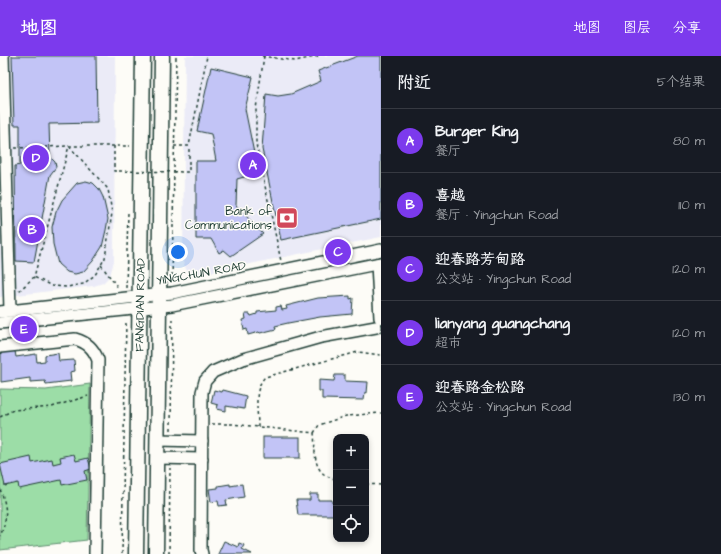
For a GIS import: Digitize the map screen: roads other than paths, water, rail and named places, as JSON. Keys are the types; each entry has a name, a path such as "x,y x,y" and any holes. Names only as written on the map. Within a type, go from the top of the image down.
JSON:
{"main road":[{"name":"FANGDIAN ROAD","path":"136,554 135,301 143,56"},
{"name":"FANGDIAN ROAD","path":"156,554 162,56"}],"street":[{"path":"3,56 6,308"},
{"name":"YINGCHUN ROAD","path":"6,308 159,300 172,293 381,250"},
{"path":"202,554 202,392 205,381 213,372 243,359 306,341 380,325 379,264"},
{"name":"YINGCHUN ROAD","path":"159,300 172,306 379,264"},
{"name":"YINGCHUN ROAD","path":"0,323 135,301"},
{"path":"0,347 75,339 86,343 94,350 98,360 95,554"},
{"path":"158,440 202,441"},
{"path":"157,458 202,459"}],"place":[{"name":"lianyang guangchang","path":"36,158"},
{"name":"Burger King","path":"253,165"},
{"name":"Bank of Communications","path":"287,218"},
{"name":"喜越","path":"32,230"},
{"name":"迎春路芳甸路","path":"338,252"},
{"name":"迎春路金松路","path":"24,329"}]}
